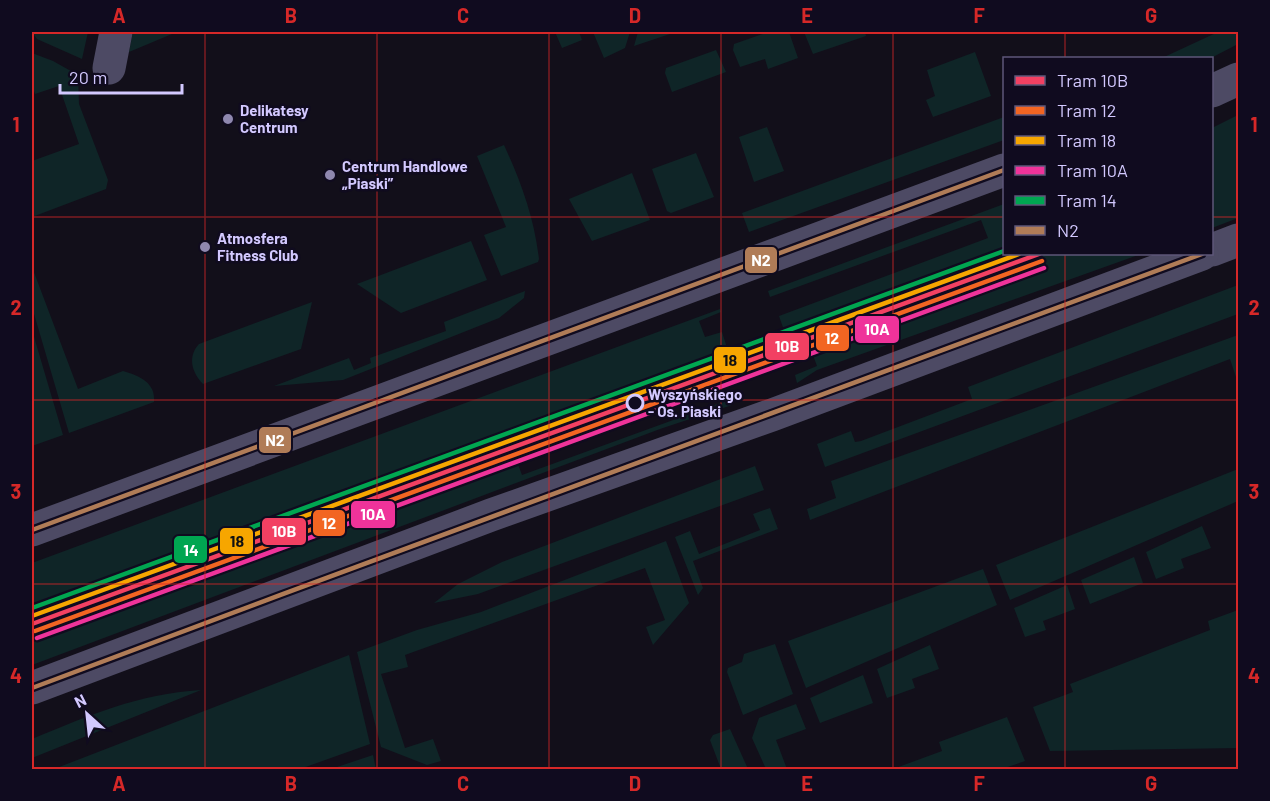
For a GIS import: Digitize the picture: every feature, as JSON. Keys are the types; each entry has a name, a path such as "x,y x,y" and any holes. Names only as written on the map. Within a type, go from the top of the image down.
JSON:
{"street":[{"path":"109,68 116,32"},
{"path":"1213,91 1239,79"},
{"path":"32,530 1003,171"},
{"path":"1213,250 1239,240"},
{"path":"32,688 491,514 772,415 1199,255"}],"green space":[{"path":"32,32 88,32 82,59 37,39"},
{"path":"133,32 171,32 172,34 129,52"},
{"path":"555,32 579,32 582,40 562,48"},
{"path":"593,32 630,32 625,48 604,58"},
{"path":"638,32 676,32 634,46"},
{"path":"768,32 789,32 798,58 768,69 765,59 740,67 733,50 734,44"},
{"path":"804,32 865,32 866,36 813,54"},
{"path":"1218,32 1238,32 1238,44 1213,57 1164,57"},
{"path":"716,50 726,72 672,92 665,73 666,68"},
{"path":"975,52 991,96 933,117 926,100 935,96 927,70"},
{"path":"32,53 53,61 78,75 79,104 108,180 106,189 32,217 32,161 79,144 59,86 35,94 32,86"},
{"path":"1238,115 1238,218 1213,228 1213,128"},
{"path":"1003,117 1003,140 749,232 742,213"},
{"path":"767,127 784,171 754,182 739,137"},
{"path":"504,145 526,200 539,259 538,262 501,276 484,235 506,227 477,156"},
{"path":"696,153 714,197 671,213 667,211 652,169"},
{"path":"632,173 650,220 592,241 569,199"},
{"path":"1003,204 1003,255 1138,255 817,370 797,383 795,375 817,366 811,350 793,356 779,316 988,238 981,220 770,297 768,291"},
{"path":"471,241 487,280 401,313 357,284"},
{"path":"32,267 78,389 123,371 141,378 150,385 154,402 69,433 32,307"},
{"path":"1238,285 1238,314 825,467 817,444 851,431 855,442 861,441 972,399 968,387"},
{"path":"525,291 524,298 499,318 343,380 274,386 349,358 354,370 371,363 370,358 446,331 444,322"},
{"path":"312,302 301,349 203,384 196,375 192,359 199,344"},
{"path":"720,309 721,312 699,321 705,337 722,332 735,373 515,456 522,475 731,399 732,405 660,429 32,665 32,563"},
{"path":"32,330 63,435 32,446"},
{"path":"1238,335 1238,383 1230,359 810,520 807,509 836,498 831,481"},
{"path":"755,466 764,490 478,594 434,603 458,584 502,562"},
{"path":"1238,469 1238,501 1010,600 996,565"},
{"path":"770,508 778,529 693,561 703,588 698,595 675,537 690,531 699,554 760,530 753,514"},
{"path":"1202,526 1211,548 1181,559 1184,568 1156,579 1146,552"},
{"path":"666,541 689,603 653,645 646,627 665,620 645,568 405,655 408,667 381,674 405,748 433,739 441,761 427,765 381,747 357,652 417,630 481,612"},
{"path":"1134,557 1143,583 1090,604 1081,580"},
{"path":"983,569 997,605 806,688 788,641"},
{"path":"1067,585 1075,609 1043,621 1046,630 1025,637 1014,608"},
{"path":"1238,610 1238,748 1050,751 1033,707 1073,692 1070,684 1210,630 1208,621"},
{"path":"775,644 793,694 743,715 727,672 728,668 742,662 744,654"},
{"path":"930,645 939,669 912,679 915,688 887,698 877,669"},
{"path":"349,655 370,744 300,769 54,769"},
{"path":"863,675 873,703 820,723 810,698"},
{"path":"201,690 32,758 32,739 74,722 135,701 178,692"},
{"path":"796,704 806,729 776,740 787,769 766,769 752,738 759,718"},
{"path":"1007,717 1025,761 1002,769 893,769 942,751 939,742"},
{"path":"730,729 748,769 721,769 710,740 713,735"},
{"path":"373,755 376,769 331,769"}],"tram line":[{"name":"14","path":"32,608 1003,251"},
{"name":"18","path":"32,616 1016,255"},
{"name":"10B","path":"32,624 1036,255"},
{"name":"12","path":"35,631 1042,261"},
{"name":"10A","path":"37,638 1044,268"}],"transit line":[{"name":"N2","path":"32,530 1003,170"},
{"name":"N2","path":"32,688 1199,255"}],"place":[{"name":"Delikatesy Centrum","path":"228,119"},
{"name":"Centrum Handlowe „Piaski”","path":"330,175"},
{"name":"Atmosfera Fitness Club","path":"205,247"},
{"name":"Wyszyńskiego - Os. Piaski","path":"635,403"}]}
